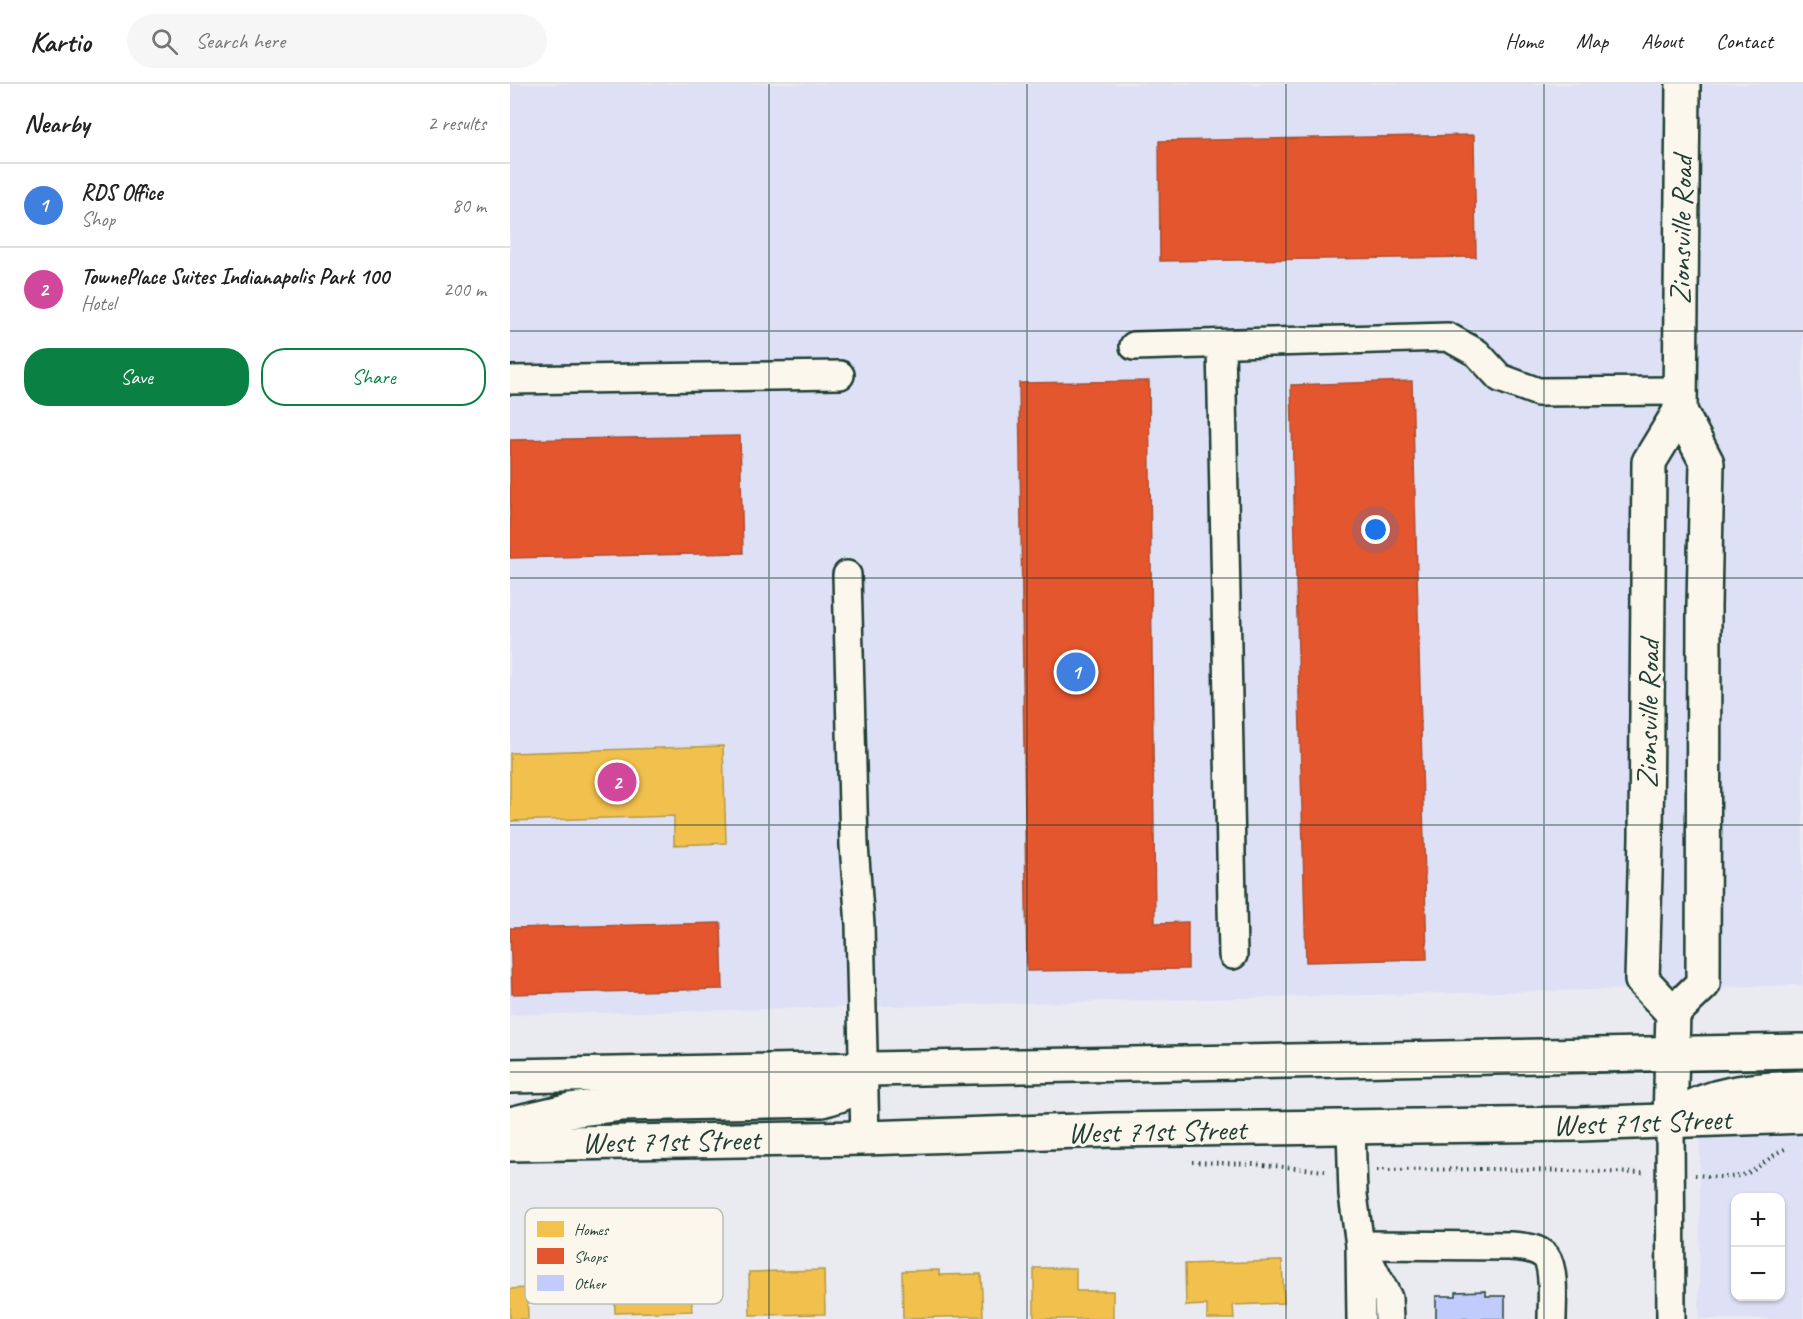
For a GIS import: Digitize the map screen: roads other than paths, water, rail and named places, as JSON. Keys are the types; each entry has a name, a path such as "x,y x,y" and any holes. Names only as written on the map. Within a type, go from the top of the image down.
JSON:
{"main road":[{"name":"Zionsville Road","path":"1680,401 1649,462 1646,838 1642,980 1673,1013 1703,984 1704,606 1707,462 1680,401 1683,84"},
{"path":"1670,1121 1673,1013"},
{"path":"510,1076 1803,1051"},
{"path":"510,1124 570,1110 621,1104 822,1100 843,1094 854,1086 864,1070"},
{"path":"510,1101 607,1073"},
{"path":"1670,1121 1702,1102 1724,1096 1803,1087"},
{"name":"West 71st Street","path":"510,1144 1351,1128 1803,1116"}],"street":[{"path":"1134,346 1448,337 1477,353 1500,378 1538,392 1680,401"},
{"path":"1221,344 1233,955"},
{"path":"510,380 840,375"},
{"path":"847,574 865,1138"},
{"path":"1670,1121 1671,1319"},
{"path":"1351,1128 1353,1195 1360,1245 1361,1319"},
{"path":"1360,1245 1386,1306"},
{"path":"1360,1245 1517,1246 1534,1250 1546,1257 1551,1270 1552,1319"}],"place":[{"name":"RDS Office","path":"1076,672"},
{"name":"TownePlace Suites Indianapolis Park 100","path":"617,782"}]}
